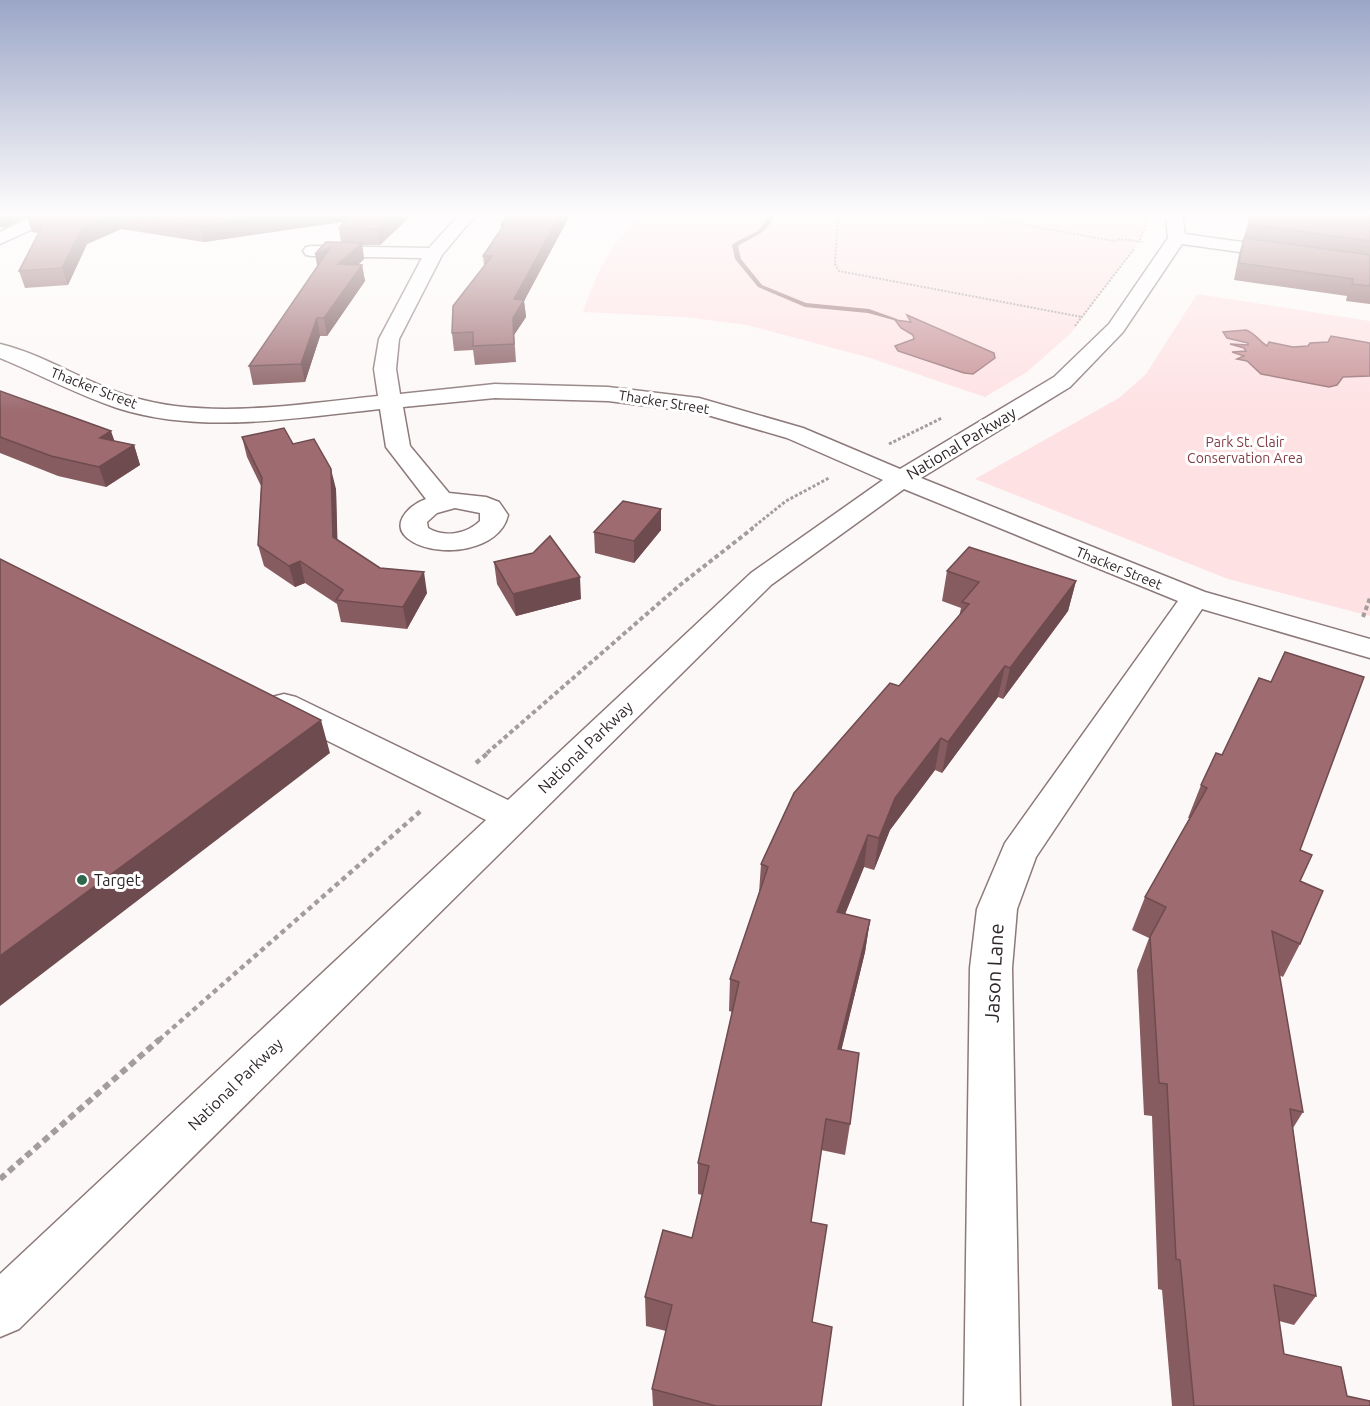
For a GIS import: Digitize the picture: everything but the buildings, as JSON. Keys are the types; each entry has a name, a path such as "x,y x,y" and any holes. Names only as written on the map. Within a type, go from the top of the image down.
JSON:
{"street":[{"path":"420,281 389,339 385,369 398,447 442,502"},
{"name":"National Parkway","path":"0,1310 761,579 901,479 1062,382 1116,328 1139,281"},
{"name":"Thacker Street","path":"0,350 125,403 179,414 244,415 495,391 608,394 699,405 795,433 901,479 1195,598 1370,649"},
{"name":"Jason Lane","path":"992,1406 991,968 998,909 1018,853 1195,598"},
{"path":"256,692 511,818"}],"path":[{"path":"890,281 1082,317"},
{"path":"1071,333 1110,281"},
{"path":"882,448 944,417"}],"green space":[{"path":"595,281 1110,281 1071,333 1027,372 985,397 867,357 747,325 684,317 583,312"},
{"name":"Park St. Clair Conservation Area","path":"1197,294 1370,321 1370,616 1228,579 975,479 1119,398 1146,374"}],"shaded area":[{"path":"907,315 994,353 995,358 973,374 898,351 895,346 914,339 913,335 901,328 895,320 911,322"},
{"path":"1246,330 1267,346 1269,342 1293,347 1308,346 1310,343 1328,342 1331,336 1370,343 1370,376 1343,377 1337,385 1329,387 1261,374 1247,361 1237,359 1244,356 1232,352 1246,351 1244,348 1230,344 1248,345 1248,343 1227,338 1223,332"}],"waterway":[{"path":"756,281 760,286 805,305 869,311 895,320"}],"place":[{"name":"Target","path":"82,880"}]}
